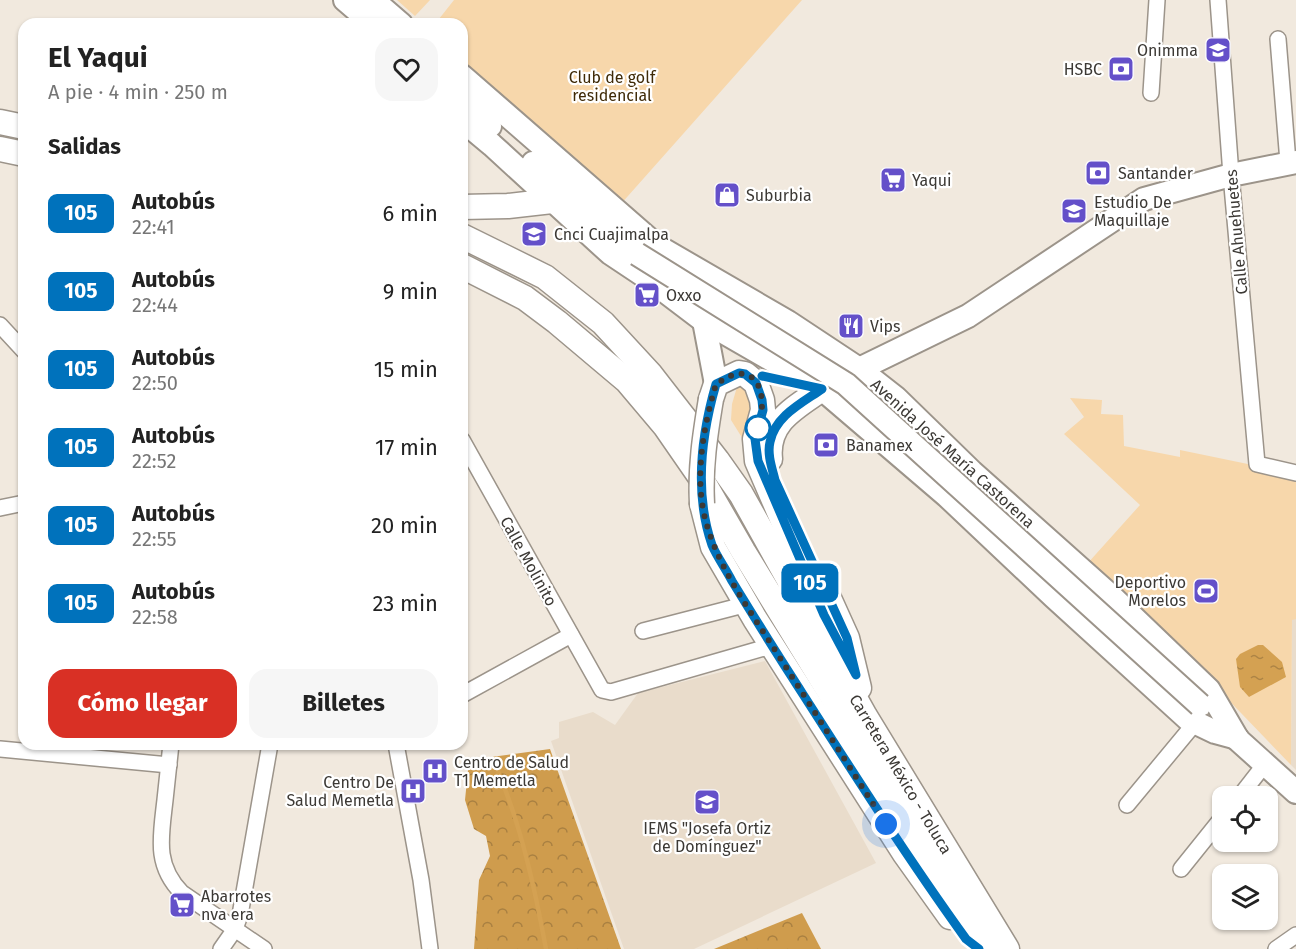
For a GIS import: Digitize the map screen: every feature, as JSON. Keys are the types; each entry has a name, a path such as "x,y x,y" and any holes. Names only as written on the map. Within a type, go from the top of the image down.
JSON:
{"main road":[{"path":"0,122 18,126"},
{"path":"0,149 18,153"},
{"path":"468,207 508,206 552,201"},
{"name":"Carretera México - Toluca","path":"468,239 545,277 603,323 651,375 717,460 741,494 865,716 1007,949"},
{"name":"Carretera México - Toluca","path":"468,269 525,298 557,322 627,381 665,426 701,478 743,551 987,949"},
{"path":"856,675 824,615 758,461 755,439 763,410 762,400 756,383 745,374 739,373 713,391 703,444 702,504 713,547 755,619 886,824 966,939 979,949"},
{"path":"822,389 784,416 775,429 770,443 770,457 775,480 847,638 865,716"}],"street":[{"path":"327,0 381,18"},
{"path":"1151,93 1157,0"},
{"name":"Calle Ahuehuetes","path":"1218,0 1257,464 1296,473"},
{"path":"745,374 822,389 968,316 1144,199 1231,175 1292,162 1278,39"},
{"name":"Avenida José María Castorena","path":"468,81 657,246 788,322 859,369 896,398 972,472 1111,596 1209,690 1237,738"},
{"name":"Avenida José María Castorena","path":"468,106 637,254 846,384 1197,714"},
{"name":"Avenida José María Castorena","path":"468,125 610,253 704,321 822,389 947,496 1054,597 1197,714 1237,738 1296,792"},
{"path":"704,321 713,391"},
{"path":"0,325 18,344"},
{"name":"Calle Molinito","path":"468,451 596,683 602,690 611,692 764,648"},
{"path":"947,496 972,472"},
{"path":"0,508 18,504"},
{"path":"643,631 736,607"},
{"path":"468,692 571,635"},
{"path":"1127,805 1197,714"},
{"path":"0,749 169,765"},
{"path":"170,750 160,842 166,870 173,884 182,893 264,949"},
{"path":"220,949 235,929 240,915 269,750"},
{"path":"397,750 421,880 430,949"},
{"path":"1248,786 1265,764"},
{"path":"1181,869 1212,830"},
{"path":"1276,949 1296,935"}],"shaded area":[{"path":"1292,619 1296,619 1296,770 1291,765"},
{"name":"IEMS \"Josefa Ortiz de Domínguez\"","path":"765,661 876,863 694,949 624,949 551,741 559,738 559,722 593,712 615,725 638,693"}],"green space":[{"path":"397,0 430,0 415,16"},
{"name":"Club de golf residencial","path":"454,0 802,0 620,205 468,76 468,18 440,18"},
{"path":"748,382 762,384 756,460 731,420 732,404 737,387"},
{"name":"Deportivo Morelos","path":"1070,398 1102,400 1101,414 1123,415 1124,446 1180,457 1180,450 1296,474 1296,619 1292,620 1291,765 1191,661 1087,564 1140,505 1064,434 1084,417"},
{"path":"550,749 621,949 474,949 479,880 490,856 486,836 474,829 465,800 469,760"},
{"path":"802,913 821,949 714,949"}],"water":[{"path":"1258,645 1263,645 1282,662 1286,677 1249,697 1240,687 1236,659 1240,654"}],"waterway":[{"path":"497,769 506,790 526,858 546,949"}],"bus line":[{"name":"105","path":"762,376 822,389 784,416 775,429 770,443 770,457 775,480 847,638 856,675 824,615 758,461 755,439 763,410 762,400 756,383 745,374 739,373 716,384 711,399 703,444 701,472 702,504 713,547 755,619 905,854 966,939 979,949"}],"place":[{"name":"Onimma","path":"1218,50"},
{"name":"HSBC","path":"1121,69"},
{"name":"Santander","path":"1098,173"},
{"name":"Yaqui","path":"893,180"},
{"name":"Suburbia","path":"727,195"},
{"name":"Estudio De Maquillaje","path":"1074,211"},
{"name":"Cnci Cuajimalpa","path":"534,234"},
{"name":"Oxxo","path":"647,295"},
{"name":"Vips","path":"851,326"},
{"name":"Banamex","path":"826,445"},
{"name":"Deportivo Morelos","path":"1206,591"},
{"name":"Centro de Salud T1 Memetla","path":"435,771"},
{"name":"Centro De Salud Memetla","path":"413,791"},
{"name":"IEMS \"Josefa Ortiz de Domínguez\"","path":"707,802"},
{"name":"Abarrotes nva era","path":"182,905"}],"route":[{"path":"758,428 763,410 760,391 756,383 745,374 739,373 716,384 703,444 701,472 702,504 713,547 755,619 886,824"}]}
